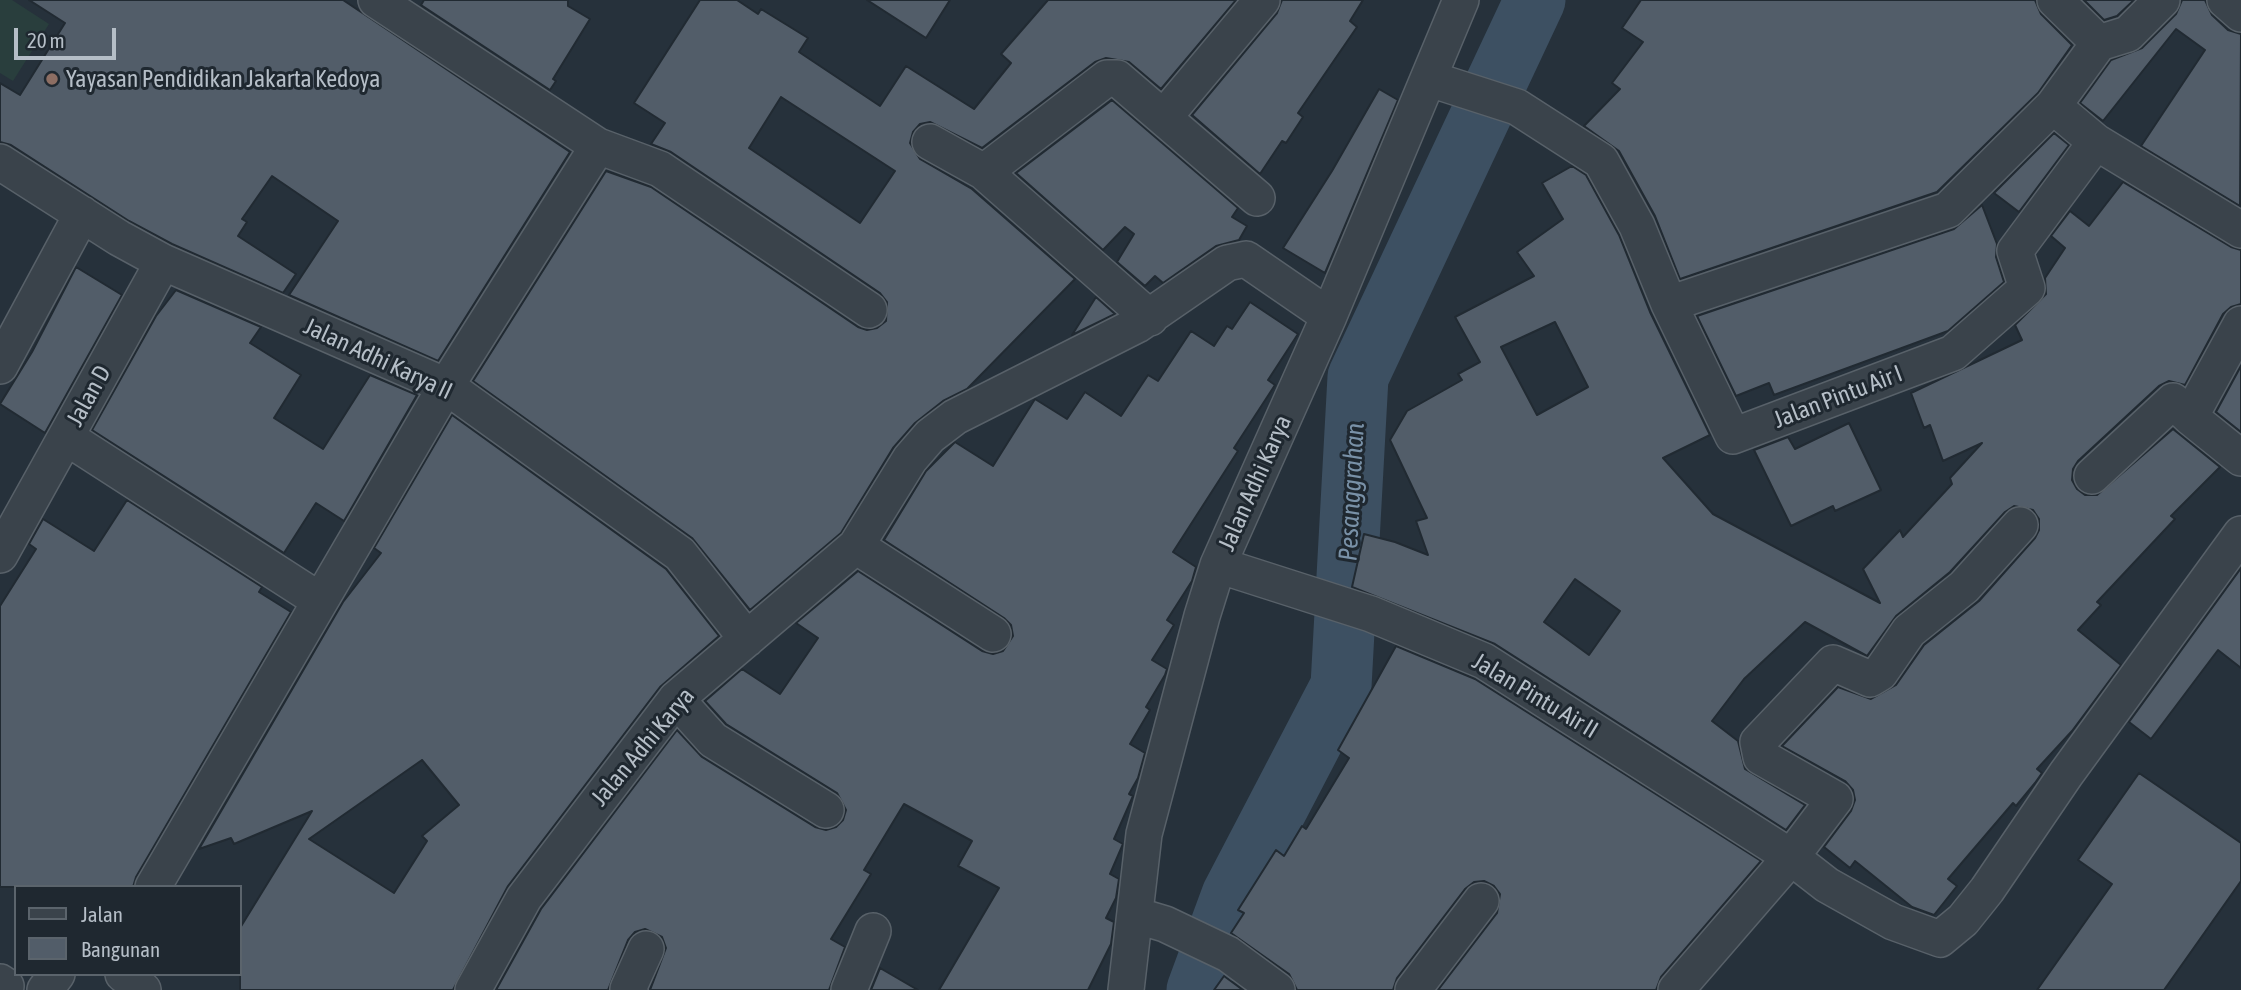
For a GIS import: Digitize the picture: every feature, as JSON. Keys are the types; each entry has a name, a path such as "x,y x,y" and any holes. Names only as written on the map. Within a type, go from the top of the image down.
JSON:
{"street":[{"path":"376,0 598,146 660,169 869,310"},
{"path":"1164,117 1262,0"},
{"name":"Jalan Adhi Karya","path":"1126,990 1150,920 1144,834 1202,616 1219,565 1329,316 1461,0"},
{"path":"2056,0 2099,43"},
{"path":"1669,304 1948,210 2053,106 2099,43 2128,34 2162,0"},
{"path":"2224,0 2241,14"},
{"path":"984,172 1107,78 1122,79 1257,198"},
{"name":"Jalan Pintu Air I","path":"1430,79 1517,107 1601,161 1637,226 1669,304 1733,436 1953,353 2027,288 2015,251 2096,142"},
{"path":"2053,106 2096,142 2241,230"},
{"path":"930,142 984,172 1150,317"},
{"path":"154,885 446,386 598,146"},
{"name":"Jalan Adhi Karya II","path":"0,162 163,262 446,386 680,554 747,639"},
{"path":"0,366 82,214"},
{"name":"Jalan Adhi Karya","path":"473,990 524,898 676,699 856,546 910,459 930,436 955,417 1150,317 1227,263 1246,259 1329,316"},
{"name":"Jalan D","path":"7,543 163,262"},
{"path":"2190,417 2241,324"},
{"path":"2092,476 2173,401 2241,458"},
{"path":"66,437 319,600"},
{"path":"1676,990 1791,857 1835,799 1761,757 1758,742 1833,663 1870,679 1880,673 1909,631 1964,587 2020,525"},
{"name":"Jalan Pintu Air II","path":"1219,565 1325,602 1371,614 1484,661 1791,857 1827,885 1893,922 1940,939 1963,920 1987,890 2066,774 2241,534"},
{"path":"856,546 993,634"},
{"path":"676,699 712,740 826,810"},
{"path":"1413,990 1481,901"},
{"path":"1150,920 1228,954 1277,990"},
{"path":"849,990 873,931"},
{"path":"630,990 628,989 646,949"},
{"path":"126,976 143,990"}],"green space":[{"path":"0,0 12,0 49,24 13,81 0,73"}],"building":[{"path":"29,0 343,0 570,152 438,361 289,295 338,221 272,176 242,219 247,222 238,236 296,274 283,293 172,244 129,221 11,145 0,142 0,83 20,95 65,23"},
{"path":"424,0 568,0 568,6 590,19 553,79 556,81 550,90 421,5"},
{"path":"700,0 737,0 758,14 761,9 808,38 799,52 880,106 906,66 974,109 1011,63 1001,54 1048,0 1236,0 1161,89 1129,62 1106,58 1095,62 982,148 930,122 920,124 913,132 910,143 920,159 972,189 1075,279 967,389 943,401 915,423 893,448 841,533 750,610 692,538 473,381 606,171 651,187 858,327 867,330 877,328 886,321 887,302 880,293 671,152 651,144 665,123 634,103","holes":["781,97 895,171 860,223 749,148"]},
{"path":"867,0 950,0 926,38"},
{"path":"1282,0 1363,0 1350,21 1357,27 1298,113 1303,117 1286,143 1282,141 1260,174 1192,115 1277,13"},
{"path":"1641,0 2035,0 2041,14 2072,45 2038,93 1937,192 1680,279 1655,216 1619,151 1584,126 1620,89 1612,83 1643,42 1622,28"},
{"path":"2084,0 2134,0 2117,16 2104,20"},
{"path":"2182,0 2205,0 2212,15 2228,30 2241,34 2240,206 2141,146 2205,50 2176,29 2103,121 2080,103 2111,60 2142,48 2176,14"},
{"path":"1379,89 1398,100 1325,273 1283,248 1332,171"},
{"path":"1112,100 1238,208 1232,217 1247,226 1239,240 1216,246 1163,283 1155,276 1145,286 1117,262 1134,234 1125,227 1103,250 1016,173"},
{"path":"2054,133 2069,145 2019,212 1994,193"},
{"path":"1572,166 1586,175 1619,235 1650,312 1710,435 1663,458 1713,514 1880,603 1863,569 1900,530 1903,537 1952,484 1950,478 1982,443 1943,461 1930,425 1924,428 1911,393 2022,340 2015,325 2046,294 2045,278 2065,248 2051,236 2070,211 2089,226 2123,182 2231,247 2241,250 2241,304 2231,307 2223,314 2185,385 2169,381 2159,386 2078,461 2073,469 2072,480 2077,489 2085,495 2097,495 2173,429 2220,467 2171,516 2175,519 2097,602 2101,605 2078,630 2121,665 2072,731 2037,769 2042,773 2035,783 2016,806 2013,803 1948,879 1957,886 1934,915 1912,907 1855,861 1850,868 1824,847 1851,811 1855,800 1853,790 1845,781 1782,746 1838,687 1871,699 1896,685 1924,645 1979,601 2035,538 2039,530 2039,519 2033,510 2014,506 2005,512 1950,572 1896,616 1867,656 1805,622 1744,679 1712,721 1738,741 1745,769 1805,805 1786,830 1495,644 1352,587 1364,534 1428,555 1416,521 1427,518 1390,440 1407,411 1462,380 1458,374 1480,362 1455,317 1534,276 1517,252 1563,219 1542,183","holes":["1555,322 1588,387 1537,415 1501,347","1575,579 1620,611 1589,655 1544,622"]},
{"path":"1982,205 1997,244 1996,257 2004,282 1948,331 1774,395 1769,383 1736,396 1697,316 1954,229"},
{"path":"76,267 122,295 45,433 0,404 32,352"},
{"path":"176,290 261,327 250,343 301,375 274,418 323,449 370,375 417,395 344,521 316,503 284,553 92,430 156,316"},
{"path":"1096,297 1115,314 1072,335"},
{"path":"1250,302 1298,334 1268,380 1275,385 1234,448 1238,451 1173,552 1196,567 1192,581 1167,620 1174,625 1152,660 1167,669 1146,707 1150,710 1130,744 1145,753 1138,778 1129,794 1133,796 1114,839 1123,844 1110,874 1119,879 1116,898 1106,918 1114,922 1111,944 1088,990 939,990 999,888 958,866 972,841 904,804 864,870 871,874 831,939 845,947 829,990 650,990 666,948 662,937 645,929 635,932 628,940 608,990 496,990 541,909 677,730 702,757 815,827 826,830 836,827 843,820 846,810 837,793 726,724 705,701 742,669 780,694 818,638 796,623 858,571 982,651 993,654 1003,651 1013,636 1011,625 1004,618 884,540 926,471 955,442 993,466 1035,399 1067,419 1085,392 1121,416 1148,375 1158,381 1191,331 1214,346 1227,326 1232,329"},
{"path":"2241,366 2241,432 2216,412"},
{"path":"452,415 666,569 719,636 660,687 508,886 453,990 240,990 242,925 312,811 234,844 231,838 199,849 343,602 381,553 374,548","holes":["422,760 459,805 422,836 427,841 394,893 309,839"]},
{"path":"1849,423 1881,490 1835,511 1833,506 1791,526 1754,450 1788,437 1795,449"},
{"path":"127,500 262,587 259,592 291,612 134,885 0,887 0,606 36,549 29,544 43,519 94,551"},
{"path":"2241,568 2241,668 2218,650 2151,739 2129,722"},
{"path":"1396,646 1475,679 1761,861 1661,977 1656,990 1438,990 1497,913 1500,894 1494,886 1484,881 1474,882 1465,889 1397,978 1393,990 1297,990 1289,974 1231,933 1244,913 1238,910 1276,850 1284,856 1302,826 1306,829 1349,758 1338,750"},
{"path":"2139,773 2241,843 2241,881 2164,990 2037,990 2112,884 2078,860"},
{"path":"880,968 918,990 871,990"},
{"path":"1224,976 1243,990 1214,990"}],"waterway":[{"name":"Pesanggrahan","path":"1197,990 1232,895 1341,686 1358,377 1535,0"}],"place":[{"name":"Yayasan Pendidikan Jakarta Kedoya","path":"52,79"}]}
